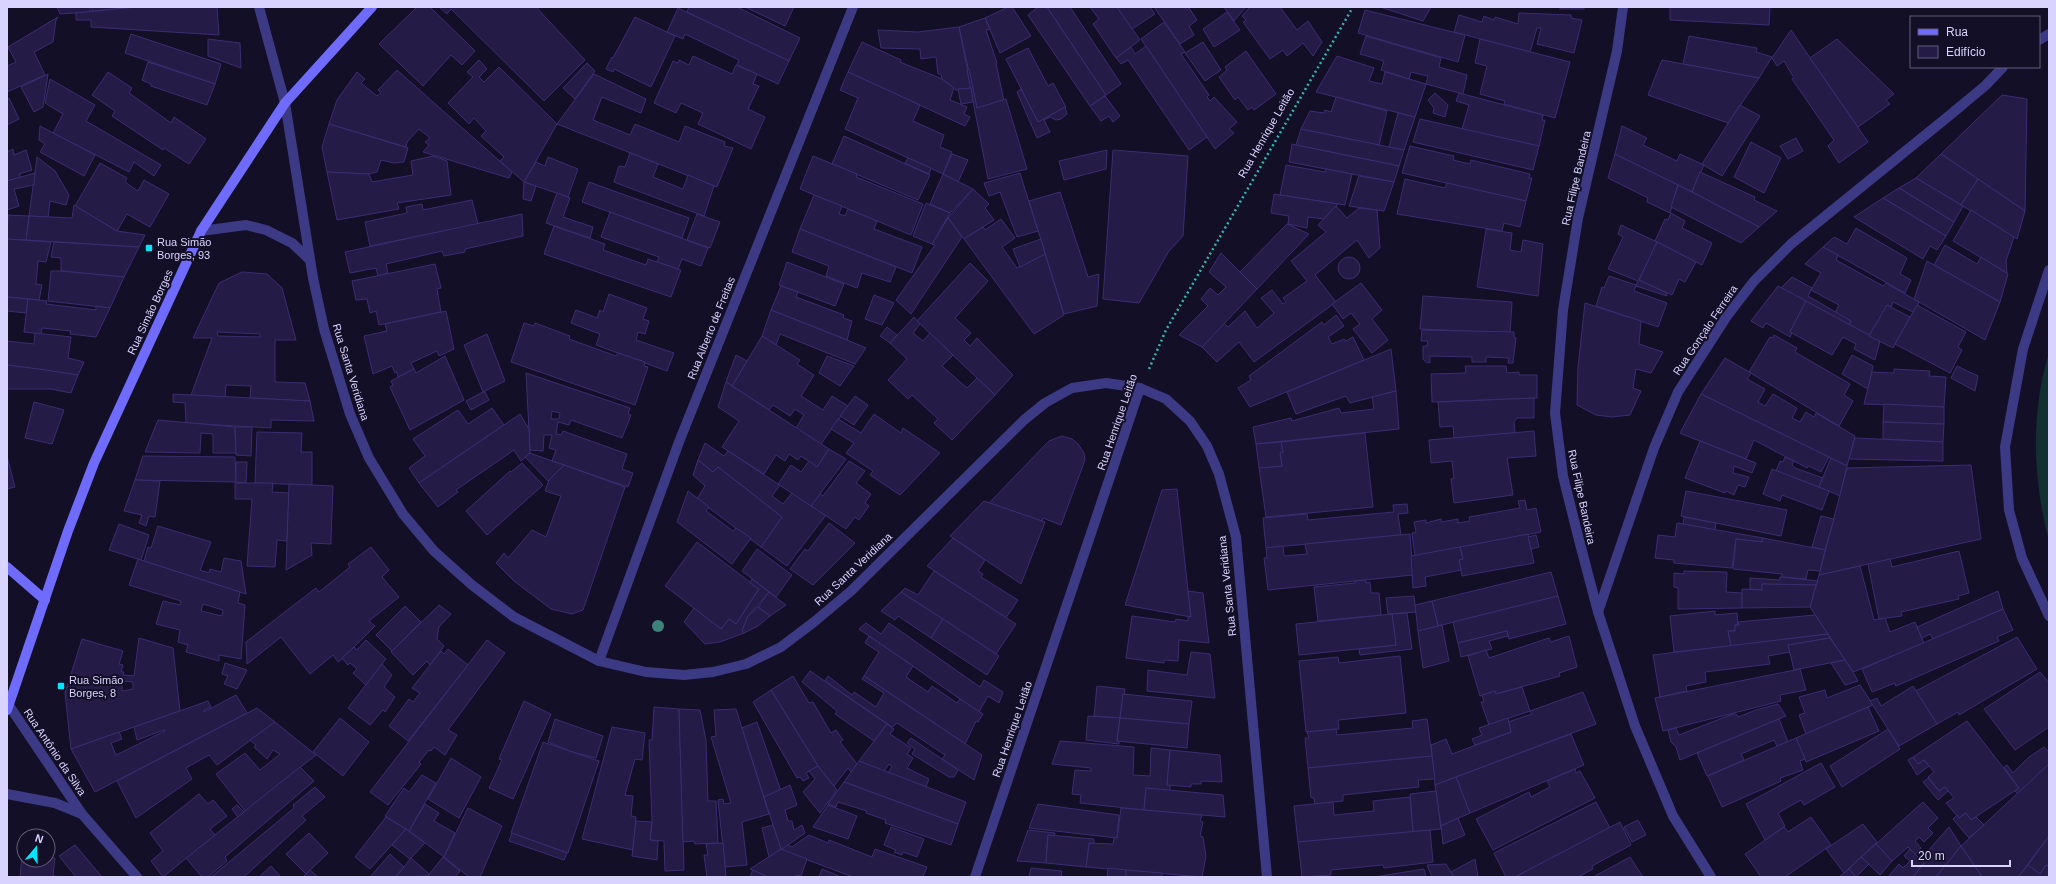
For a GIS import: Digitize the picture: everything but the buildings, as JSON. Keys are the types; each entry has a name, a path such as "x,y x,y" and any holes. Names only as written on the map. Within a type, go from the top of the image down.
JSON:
{"street":[{"name":"Rua Santa Veridiana","path":"259,7 285,103 309,259 324,329 350,414 369,458 403,514 434,551 472,585 514,618 599,661 646,672 684,675 713,672 746,664 781,647 851,591 1024,420 1045,403 1072,388 1106,383 1140,388 1166,399 1190,422 1207,446 1219,474 1236,536 1267,877"},
{"name":"Rua Simão Borges","path":"7,705 94,464 201,231 285,103 372,7"},
{"name":"Rua Alberto de Freitas","path":"599,661 678,442 853,7"},
{"name":"Rua Filipe Bandeira","path":"1623,7 1617,51 1578,218 1563,310 1555,413 1563,476 1598,612 1635,726 1673,816 1711,877"},
{"path":"2040,39 2049,34"},
{"name":"Rua Gonçalo Ferreira","path":"1598,612 1654,448 1678,392 1727,316 1754,281 1791,244 1986,85 2002,68"},
{"path":"201,231 246,225 266,230 292,243 309,259"},
{"path":"2049,270 2023,349 2005,447 2009,510 2022,558 2049,616"},
{"name":"Rua Henrique Leitão","path":"975,877 1140,388"},
{"path":"7,567 45,600"},
{"name":"Rua Antônio da Silva","path":"7,705 82,814 137,877"},
{"name":"Rua Antônio da Silva","path":"7,794 55,803 82,814"}],"path":[{"name":"Rua Henrique Leitão","path":"1140,388 1166,330 1353,7"}],"green space":[{"path":"2049,353 2049,541 2037,471 2036,423 2043,376"}],"place":[{"name":"Rua Simão Borges, 93","path":"149,248"},
{"name":"Rua Simão Borges, 8","path":"61,686"}]}
